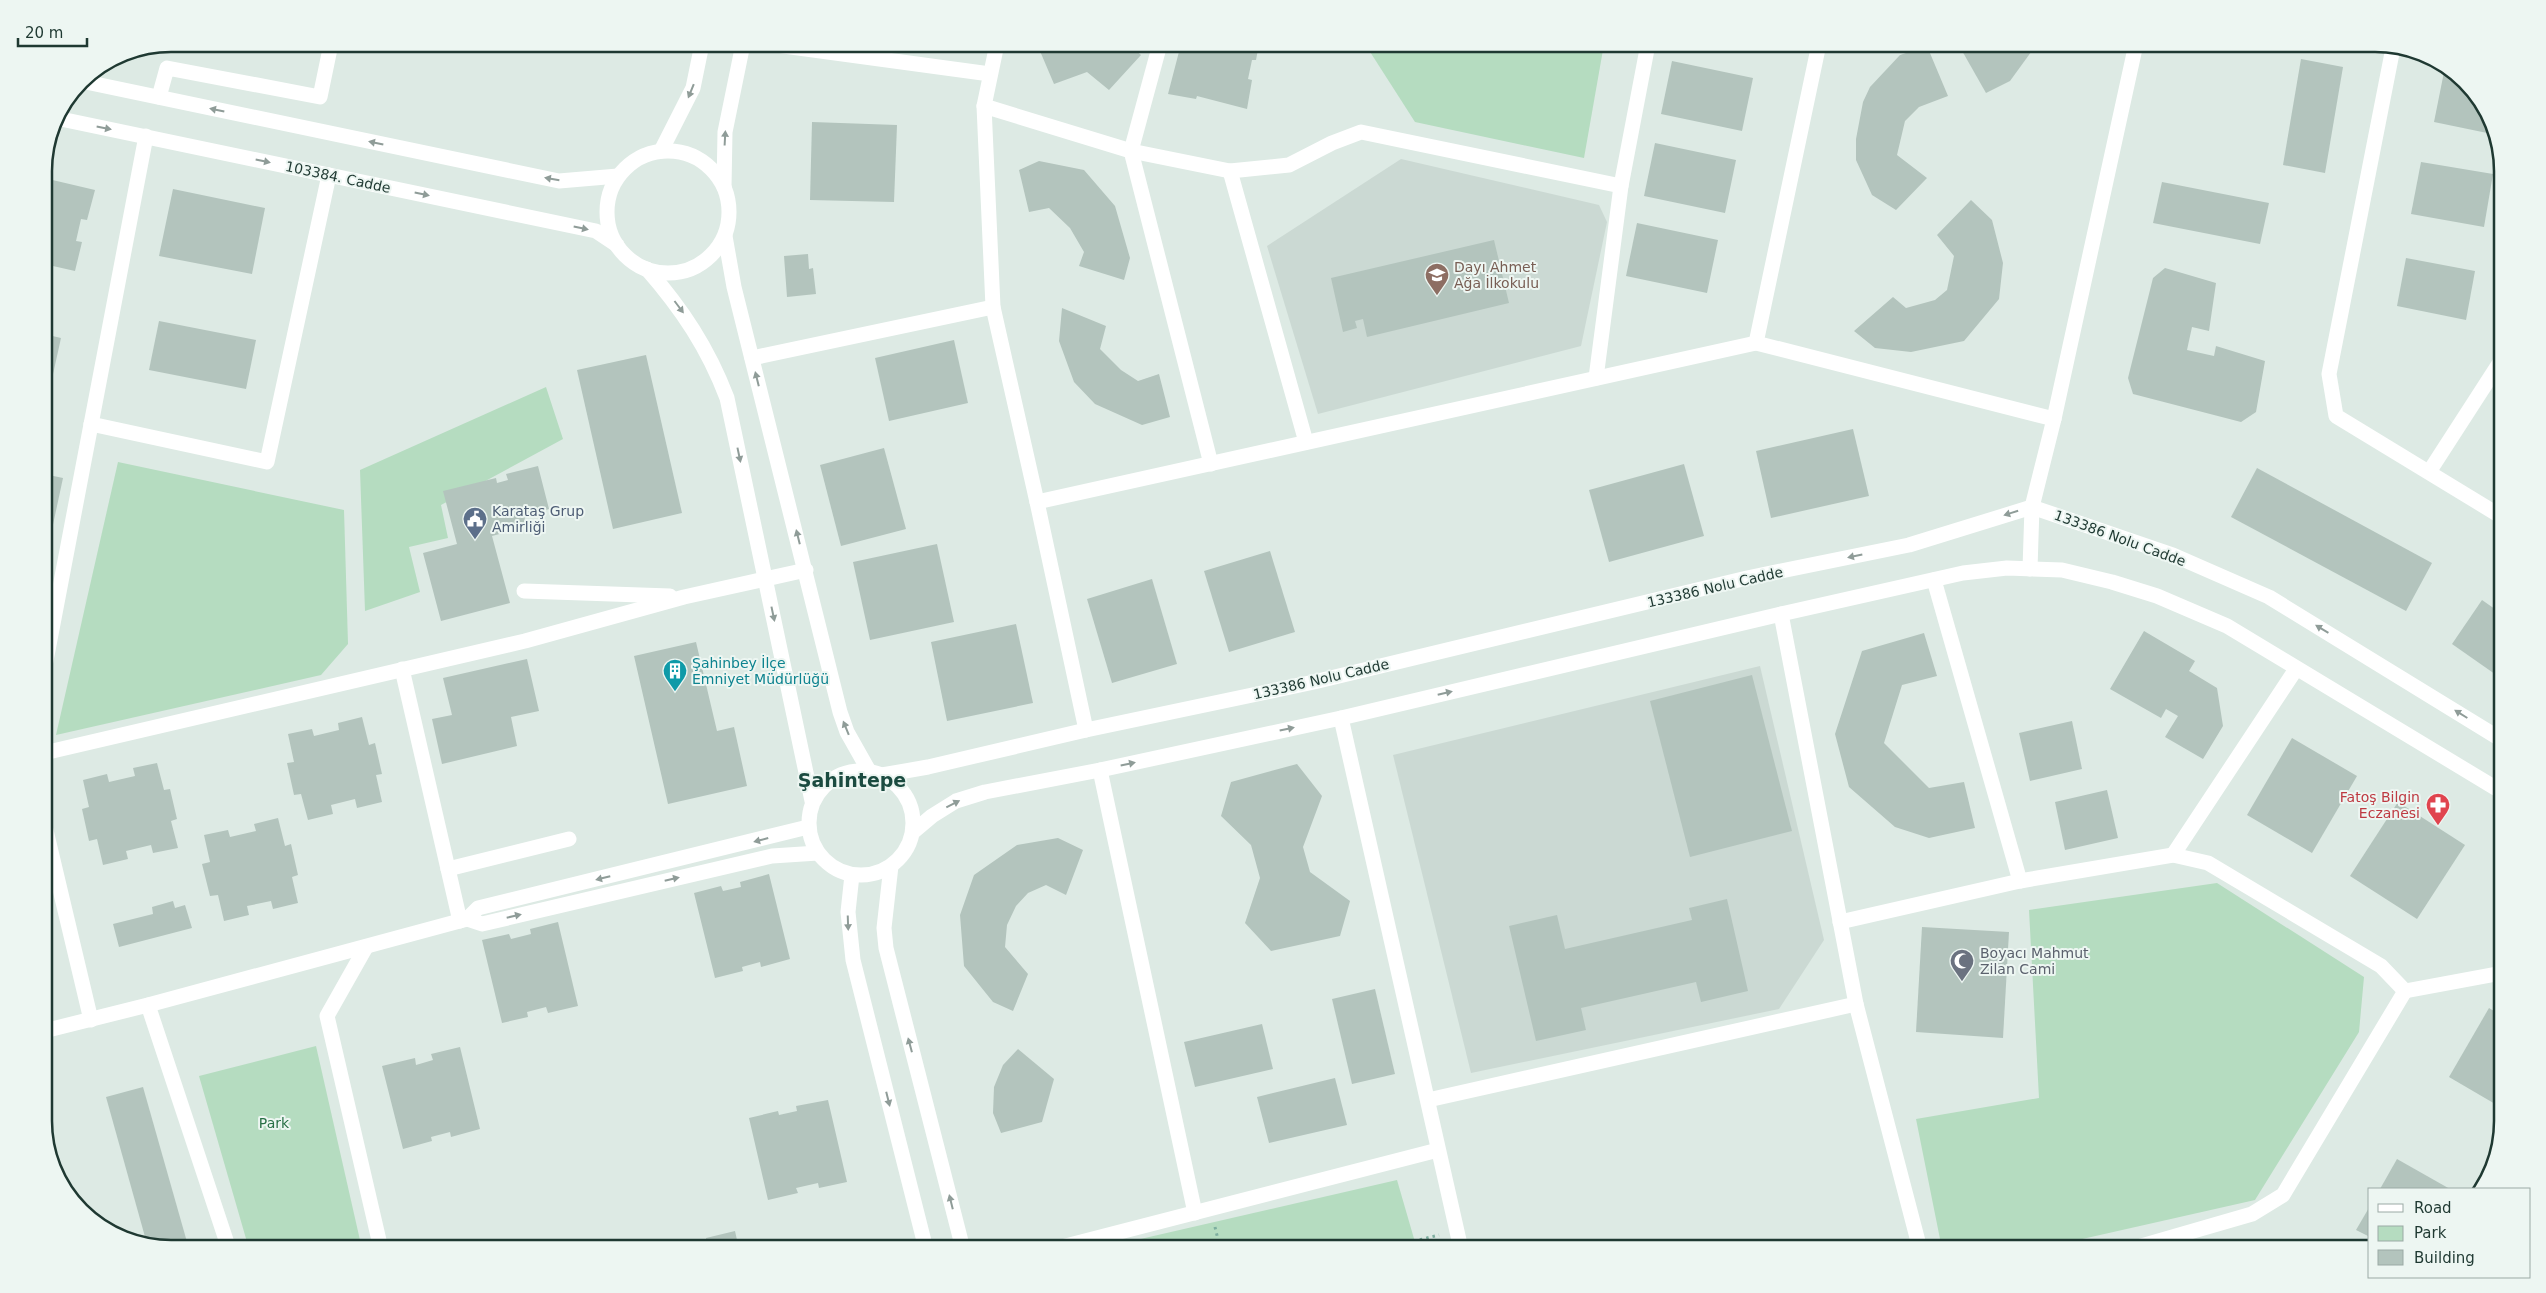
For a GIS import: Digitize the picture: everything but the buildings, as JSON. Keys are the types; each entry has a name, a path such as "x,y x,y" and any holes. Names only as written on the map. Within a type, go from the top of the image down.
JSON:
{"street":[{"path":"1596,378 1620,186 1646,52"},
{"path":"1756,343 1817,52"},
{"path":"2030,569 2032,507 2054,419 2134,52"},
{"path":"158,98 167,68 320,97 329,53"},
{"path":"661,151 693,88 700,53"},
{"path":"741,53 725,132 724,187 730,212 725,236 734,287 840,712 847,732 876,773"},
{"path":"833,53 990,74"},
{"path":"995,53 984,106 993,307 1086,730"},
{"path":"1158,53 1131,151 1211,464"},
{"path":"2393,54 2329,374 2336,416 2493,512"},
{"path":"91,83 558,181 618,176"},
{"path":"984,106 1131,151 1230,171 1289,165 1361,132 1620,186"},
{"name":"103384. Cadde","path":"65,120 596,231 617,245"},
{"path":"53,624 146,136"},
{"path":"724,187 709,166 687,154 661,151 637,159 618,176 608,198 608,223 617,245 630,260 647,269 670,273 692,268 712,255 725,236"},
{"path":"1230,171 1306,442"},
{"path":"91,424 268,462 329,175"},
{"path":"647,269 689,321 717,372 727,398 812,801"},
{"path":"752,358 993,307"},
{"path":"1037,502 1756,343 2054,419"},
{"path":"2428,472 2493,372"},
{"name":"133386 Nolu Cadde","path":"876,773 928,768 1086,730 1314,682 1747,578 1909,545 2032,507 2173,555 2268,597 2494,735"},
{"path":"913,832 910,804 894,782 876,773 856,770 842,773 820,789 812,801 808,814 808,828 811,841 818,853 839,871 852,875 879,872 891,866 905,850 913,832 932,816 956,801 985,792 1100,770 1341,718 1963,573 2006,568 2062,570 2112,582 2157,596 2227,626 2494,787"},
{"path":"53,750 525,641 684,596 806,570"},
{"path":"1934,580 2020,880"},
{"path":"524,590 684,596"},
{"path":"1781,614 1856,1004 1918,1240"},
{"path":"402,669 448,869 463,920"},
{"path":"2173,856 2296,669"},
{"path":"1341,718 1459,1240"},
{"path":"1100,770 1195,1213"},
{"path":"53,1029 148,1006 463,920 478,908 808,828"},
{"path":"448,869 569,839"},
{"path":"463,920 482,924 772,856 818,853"},
{"path":"1840,922 2020,880 2173,856 2208,863 2382,966 2405,991"},
{"path":"53,860 91,1020"},
{"path":"891,866 884,928 886,948 961,1240"},
{"path":"852,875 848,912 853,960 924,1240"},
{"path":"366,947 327,1016 379,1240"},
{"path":"2162,1240 2252,1214 2283,1195 2405,991 2494,975"},
{"path":"1428,1100 1856,1004"},
{"path":"148,1006 226,1240"},
{"path":"1089,1240 1438,1150"}],"path":[{"path":"1420,1240 1457,1231"}],"shaded area":[{"name":"Dayı Ahmet Ağa İlkokulu","path":"1401,159 1599,205 1607,222 1581,346 1318,414 1267,246"},
{"path":"1760,666 1824,940 1779,1009 1471,1073 1393,755"}],"green space":[{"path":"1370,52 1603,52 1584,158 1415,122"},
{"path":"546,387 563,439 441,505 448,538 409,547 420,592 365,611 360,470"},
{"path":"118,462 344,510 348,644 321,675 56,735"},
{"path":"2217,883 2364,977 2359,1032 2255,1200 2078,1240 1940,1240 1916,1119 2039,1098 2029,910"},
{"name":"Park","path":"316,1046 360,1240 246,1240 199,1076"},
{"path":"1397,1180 1414,1240 1136,1240"}],"place":[{"name":"Dayı Ahmet Ağa İlkokulu","path":"1437,296"},
{"name":"Karataş Grup Amirliği","path":"475,540"},
{"name":"Şahinbey İlçe Emniyet Müdürlüğü","path":"675,692"},
{"name":"Fatoş Bilgin Eczanesi","path":"2438,826"},
{"name":"Boyacı Mahmut Zilan Cami","path":"1962,982"}],"district":[{"name":"Şahintepe","path":"852,780"}]}
